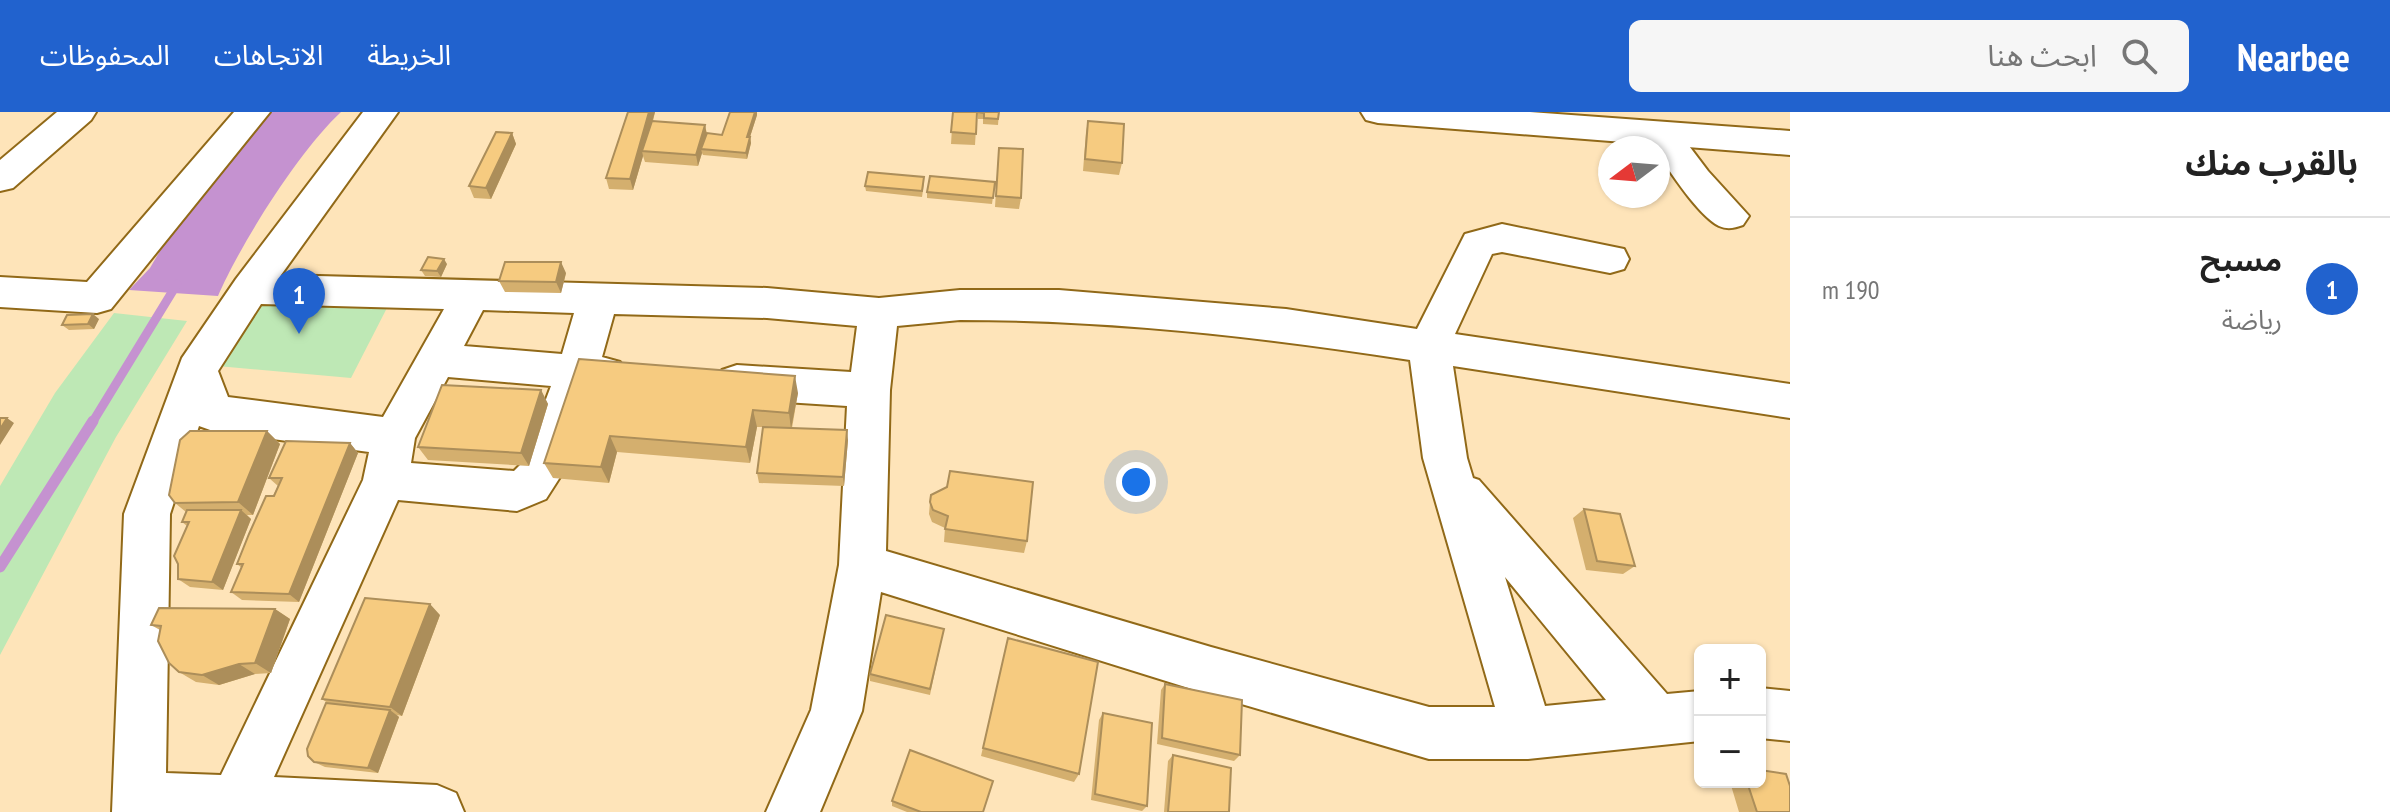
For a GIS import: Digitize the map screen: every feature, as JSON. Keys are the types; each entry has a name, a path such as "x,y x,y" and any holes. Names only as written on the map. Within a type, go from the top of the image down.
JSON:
{"street":[{"path":"4,170 79,112"},
{"path":"0,292 97,298 253,112"},
{"path":"381,112 250,289 197,370 147,514 140,810 170,799 437,812"},
{"path":"1378,112 1790,120"},
{"path":"1667,118 1790,143"},
{"path":"1667,118 1695,180 1730,216"},
{"path":"1528,733 1445,458 1429,346 1478,244 1502,238 1610,259"},
{"path":"250,289 767,303 879,313 960,305 1059,305 1286,325 1790,401"},
{"path":"235,803 389,459 436,360 471,296"},
{"path":"197,370 213,413 517,492 530,485 540,474 577,372 598,300"},
{"path":"793,812 836,711 862,565 869,390 879,313"},
{"path":"436,360 639,376"},
{"path":"700,380 869,390"},
{"path":"1451,480 1678,718"},
{"path":"862,565 1211,671 1429,733 1528,733 1678,718"},
{"path":"1766,714 1790,716"}],"green space":[{"path":"250,292 389,304 351,378 206,365"},
{"path":"114,313 187,321 116,437 0,655 0,486 55,393"}],"shaded area":[{"path":"267,112 341,112 307,150 272,199 218,296 129,290 150,268 185,208"}],"building":[{"path":"628,112 649,112 630,179 606,178"},
{"path":"730,112 755,112 747,137 750,137 746,153 701,149 707,133 722,135"},
{"path":"953,112 977,112 976,134 951,132"},
{"path":"978,112 999,112 998,119 984,118 984,113"},
{"path":"652,121 705,125 696,155 642,151"},
{"path":"1088,121 1124,124 1122,163 1085,159"},
{"path":"496,132 512,133 486,188 469,186"},
{"path":"999,148 1023,149 1021,198 996,196"},
{"path":"868,172 924,177 922,191 865,186"},
{"path":"930,176 995,182 993,198 927,192"},
{"path":"428,257 444,259 437,271 421,270"},
{"path":"505,262 561,262 556,282 499,281"},
{"path":"93,314 88,324 62,325 67,315"},
{"path":"579,359 795,376 789,413 753,410 746,447 610,436 601,467 544,463"},
{"path":"442,385 541,390 521,453 418,447"},
{"path":"763,427 847,430 843,477 757,473"},
{"path":"190,431 267,431 238,502 175,503 169,495 180,440"},
{"path":"286,441 350,443 289,594 231,592 243,564 237,564 266,496 274,496 282,478 269,478"},
{"path":"950,471 1033,482 1027,541 945,529 948,516 933,510 930,502 931,495 947,487"},
{"path":"1584,509 1620,514 1635,566 1597,561"},
{"path":"187,510 241,510 212,582 178,579 178,564 174,556 189,522 182,522"},
{"path":"365,598 430,604 390,707 322,699"},
{"path":"159,608 275,609 255,663 239,664 202,675 179,672 169,663 158,641 161,626 151,625"},
{"path":"886,615 944,629 930,689 870,674"},
{"path":"1008,638 1098,662 1079,774 983,748"},
{"path":"1165,684 1242,700 1240,755 1162,738"},
{"path":"326,703 390,710 368,768 314,762 308,756 307,749"},
{"path":"1103,713 1152,723 1147,806 1095,794"},
{"path":"910,750 993,781 983,812 921,812 892,801"},
{"path":"1173,755 1231,768 1229,812 1168,812"},
{"path":"1766,771 1786,774 1790,786 1790,812 1757,812 1749,788 1766,788"}],"waterway":[{"path":"92,423 177,284"},
{"path":"0,567 93,421"}],"place":[{"name":"مسبح","path":"299,334"}]}
